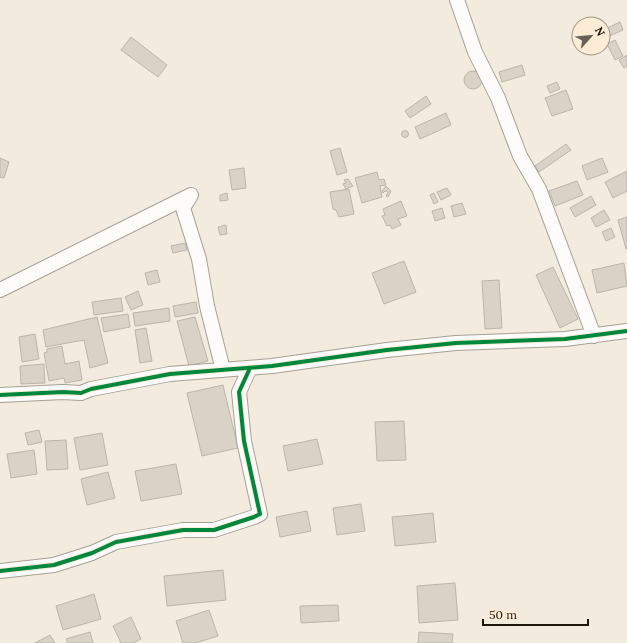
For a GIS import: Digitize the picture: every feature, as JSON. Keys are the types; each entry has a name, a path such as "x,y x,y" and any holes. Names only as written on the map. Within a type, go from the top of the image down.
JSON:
{"street":[{"path":"457,0 475,52 498,98 520,156 539,189 594,336"},
{"path":"0,290 191,195 183,208 199,259 207,306 223,370"},
{"path":"0,395 63,392 81,393 91,389 170,374 250,368 387,350 456,343 565,339 627,331"},
{"path":"0,571 54,565 92,553 116,542 176,531 214,530 260,514 244,441 239,392 250,368"}],"building":[{"path":"620,22 623,30 611,35 611,26"},
{"path":"131,37 167,65 158,77 121,50"},
{"path":"615,40 623,56 615,60 611,52 611,42"},
{"path":"627,55 627,66 624,68 619,60"},
{"path":"522,65 525,75 502,82 499,72"},
{"path":"469,71 477,71 482,76 480,87 477,89 469,89 464,84 464,76"},
{"path":"557,82 560,89 550,93 547,86"},
{"path":"566,90 573,109 552,116 545,98"},
{"path":"426,96 431,104 410,118 405,111"},
{"path":"446,113 451,125 420,139 415,127"},
{"path":"405,130 408,131 408,137 405,138 402,137 401,134 402,131"},
{"path":"566,144 571,150 539,172 535,166"},
{"path":"340,148 347,172 337,175 330,151"},
{"path":"0,158 9,162 4,178 0,177"},
{"path":"602,158 608,172 587,180 582,166"},
{"path":"244,168 246,188 232,190 229,170"},
{"path":"627,171 627,191 613,198 605,182"},
{"path":"377,172 379,180 384,179 386,185 380,186 382,197 362,203 355,178"},
{"path":"348,179 353,186 346,189 343,184 346,183 344,180"},
{"path":"577,181 583,195 555,206 549,191"},
{"path":"386,186 391,191 388,197 386,196 388,192 385,191 383,193 382,191"},
{"path":"447,188 451,195 441,200 437,192"},
{"path":"349,189 354,214 339,217 336,210 333,209 330,192"},
{"path":"227,193 228,200 220,201 220,195"},
{"path":"434,193 438,202 434,204 430,195"},
{"path":"591,196 596,205 575,217 570,208"},
{"path":"401,201 407,216 398,219 401,225 392,229 390,225 387,226 382,216 385,215 383,209"},
{"path":"462,203 466,214 454,217 451,206"},
{"path":"442,208 445,218 435,221 432,211"},
{"path":"604,210 610,220 596,227 591,218"},
{"path":"627,217 627,249 626,249 618,220"},
{"path":"226,225 227,234 220,235 218,227"},
{"path":"611,228 615,237 606,241 602,232"},
{"path":"185,243 187,250 173,253 171,246"},
{"path":"404,261 416,292 384,304 372,273"},
{"path":"624,263 627,286 597,293 592,270"},
{"path":"553,267 578,319 560,328 536,275"},
{"path":"157,270 160,282 148,285 145,273"},
{"path":"499,280 502,328 485,329 482,281"},
{"path":"138,291 143,305 131,310 125,297"},
{"path":"121,298 123,311 94,315 92,302"},
{"path":"196,302 198,313 175,317 173,306"},
{"path":"169,308 170,321 135,326 133,313"},
{"path":"128,314 130,327 104,332 101,318"},
{"path":"97,317 108,363 90,368 84,340 46,347 43,330"},
{"path":"195,317 208,361 189,366 177,321"},
{"path":"146,328 152,361 140,363 135,330"},
{"path":"35,334 39,359 22,362 19,337"},
{"path":"62,346 65,364 79,361 82,380 65,383 64,378 49,381 44,353 47,352 47,349"},
{"path":"44,364 45,383 21,384 20,366"},
{"path":"223,385 238,448 202,456 187,393"},
{"path":"404,421 406,460 377,461 375,422"},
{"path":"39,430 42,442 28,445 25,433"},
{"path":"102,433 108,465 80,470 74,438"},
{"path":"317,439 323,464 288,471 283,446"},
{"path":"66,440 68,469 47,470 45,441"},
{"path":"34,450 37,474 11,478 7,454"},
{"path":"176,464 182,494 141,501 135,471"},
{"path":"108,472 115,498 87,505 81,479"},
{"path":"361,504 365,531 337,535 333,508"},
{"path":"307,511 311,531 280,537 276,517"},
{"path":"433,513 436,542 395,546 392,517"},
{"path":"223,570 226,600 167,606 164,576"},
{"path":"455,583 458,620 419,623 417,586"},
{"path":"94,594 101,619 63,630 56,606"},
{"path":"338,605 339,621 301,623 300,606"},
{"path":"209,610 218,636 195,643 183,643 176,621"},
{"path":"131,617 141,639 133,643 121,643 113,626"},
{"path":"90,632 93,643 68,643 66,639"},
{"path":"419,632 453,634 452,643 418,643"},
{"path":"50,635 55,643 35,643"}],"cycle path":[{"path":"0,395 63,392 81,393 91,389 170,374 272,366 387,350 456,343 565,339 627,331"},
{"path":"0,571 54,565 92,553 116,542 183,530 214,530 260,514 244,441 239,392 250,368"}]}
